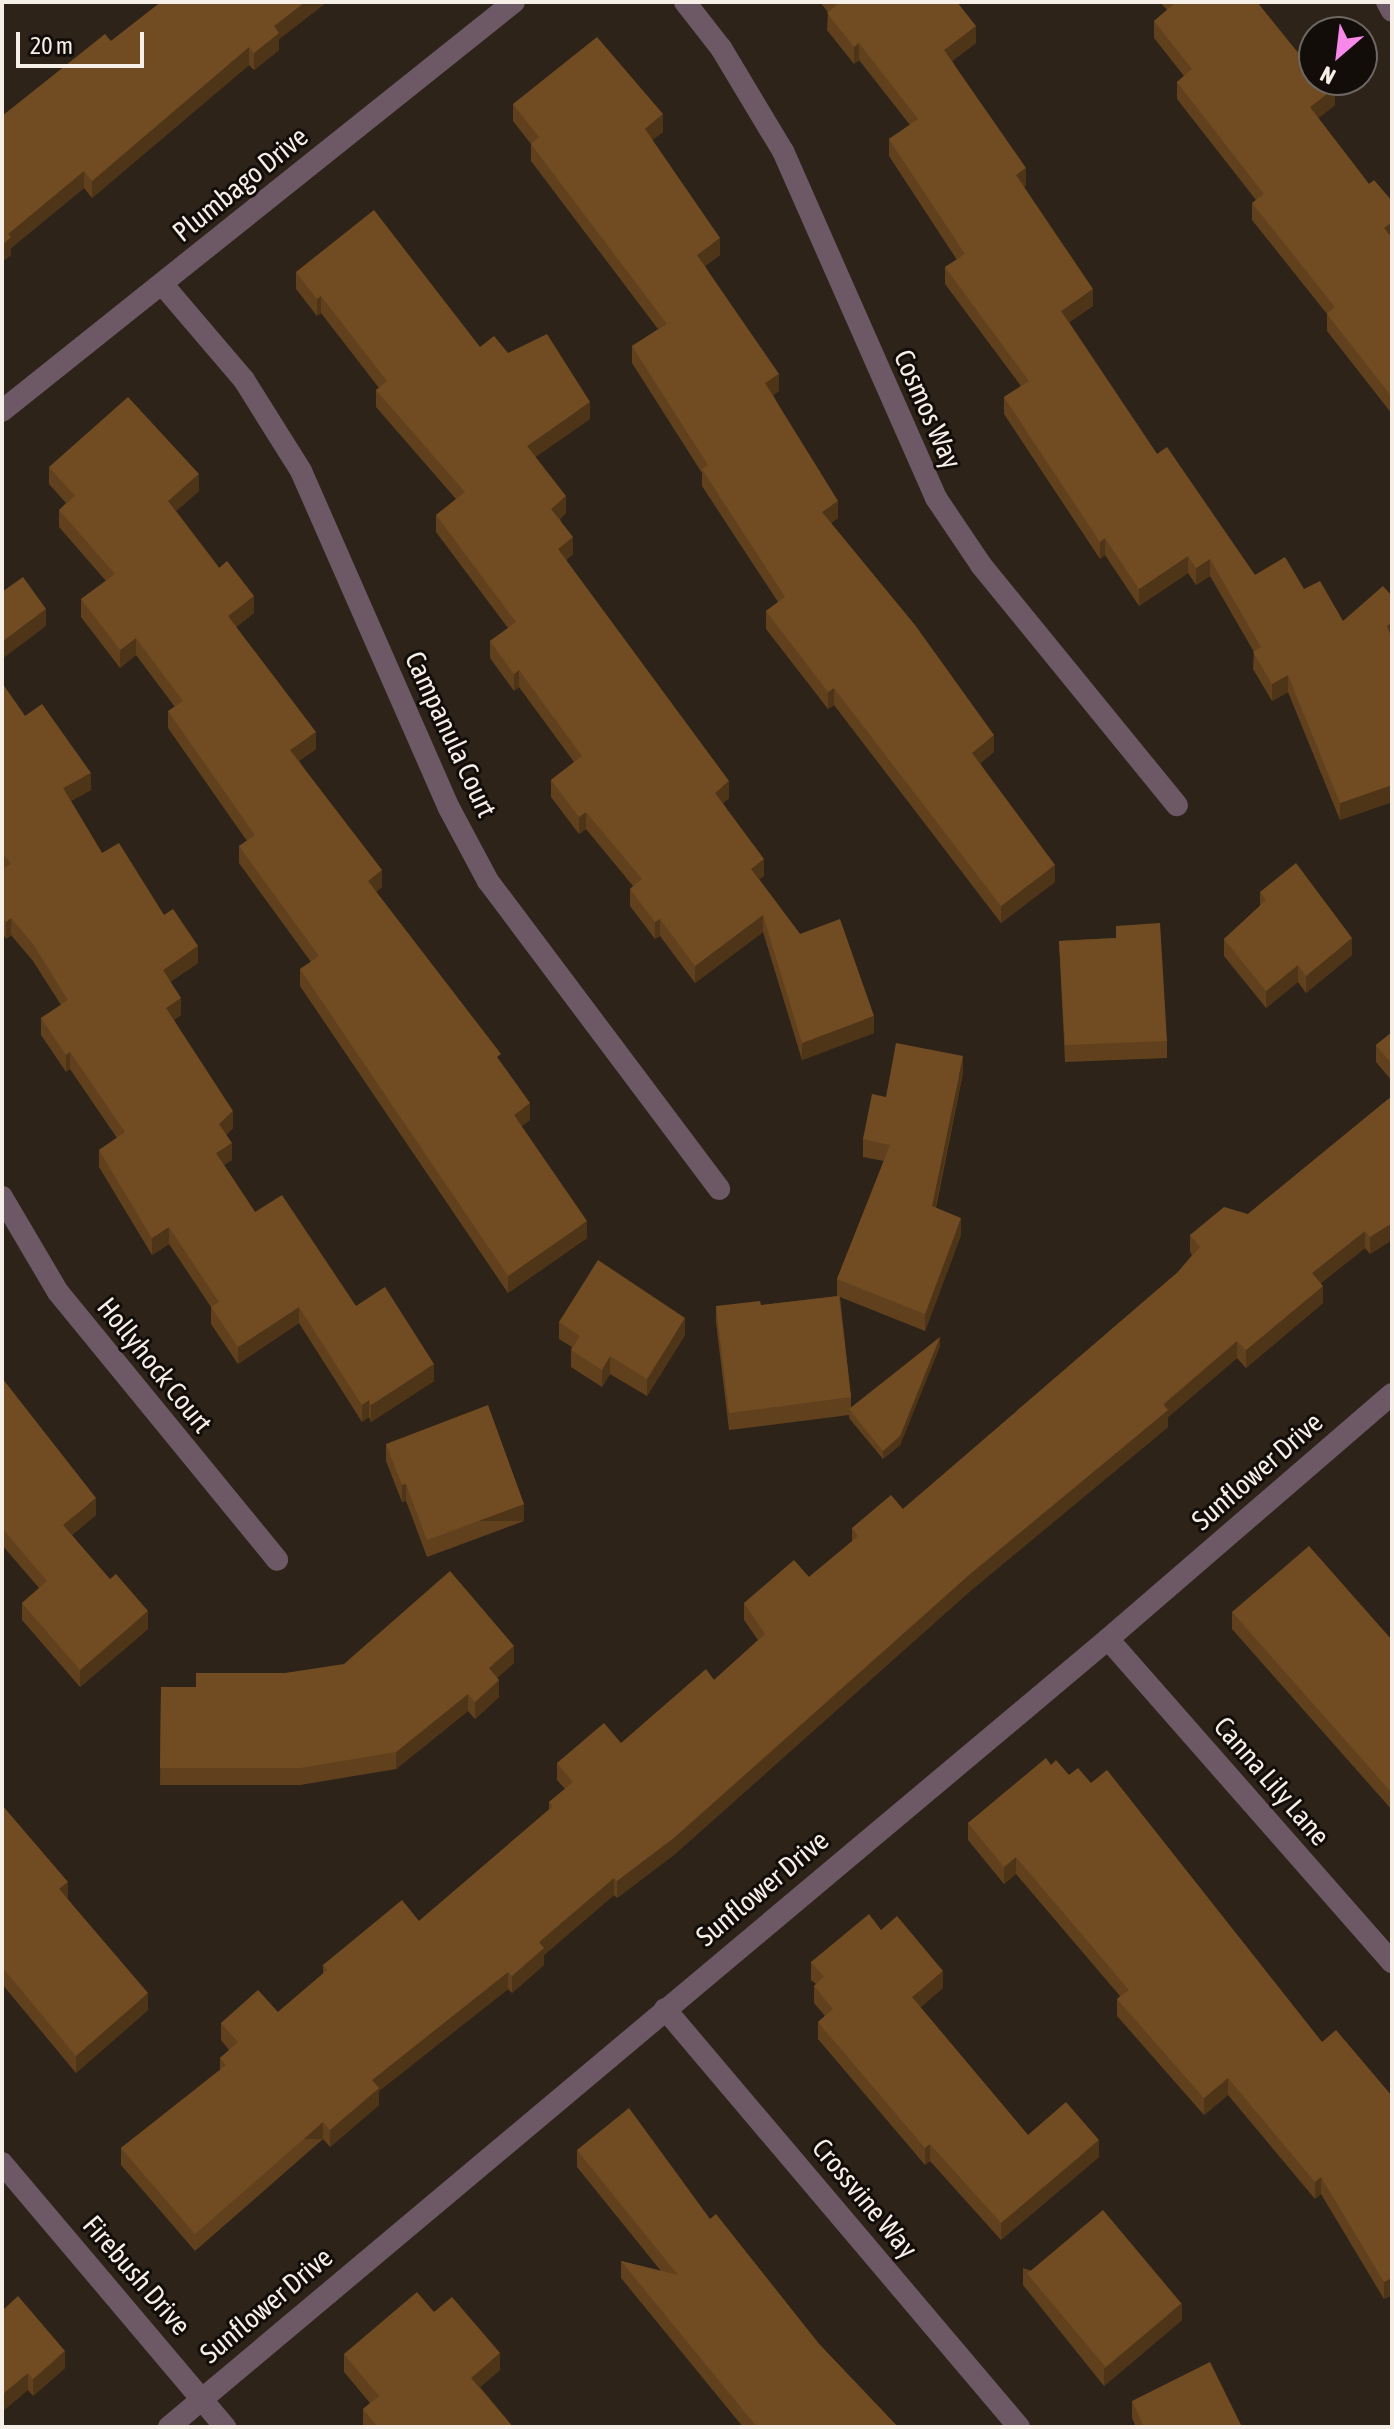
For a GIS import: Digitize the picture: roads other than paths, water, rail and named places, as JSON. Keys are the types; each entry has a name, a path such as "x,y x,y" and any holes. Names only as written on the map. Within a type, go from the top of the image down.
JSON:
{"street":[{"name":"Plumbago Drive","path":"2,411 514,2"},
{"name":"Cosmos Way","path":"685,2 721,48 783,151 936,498 981,565 1177,805"},
{"path":"1387,2 1392,11"},
{"name":"Campanula Court","path":"163,285 244,380 301,471 449,808 488,881 719,1189"},
{"name":"Hollyhock Court","path":"2,1197 58,1292 277,1560"},
{"name":"Sunflower Drive","path":"169,2427 1108,1639 1392,1394"},
{"name":"Canna Lily Lane","path":"1108,1639 1392,1962"},
{"name":"Crossvine Way","path":"665,2009 1019,2427"},
{"name":"Firebush Drive","path":"2,2163 203,2397 225,2427"}]}
